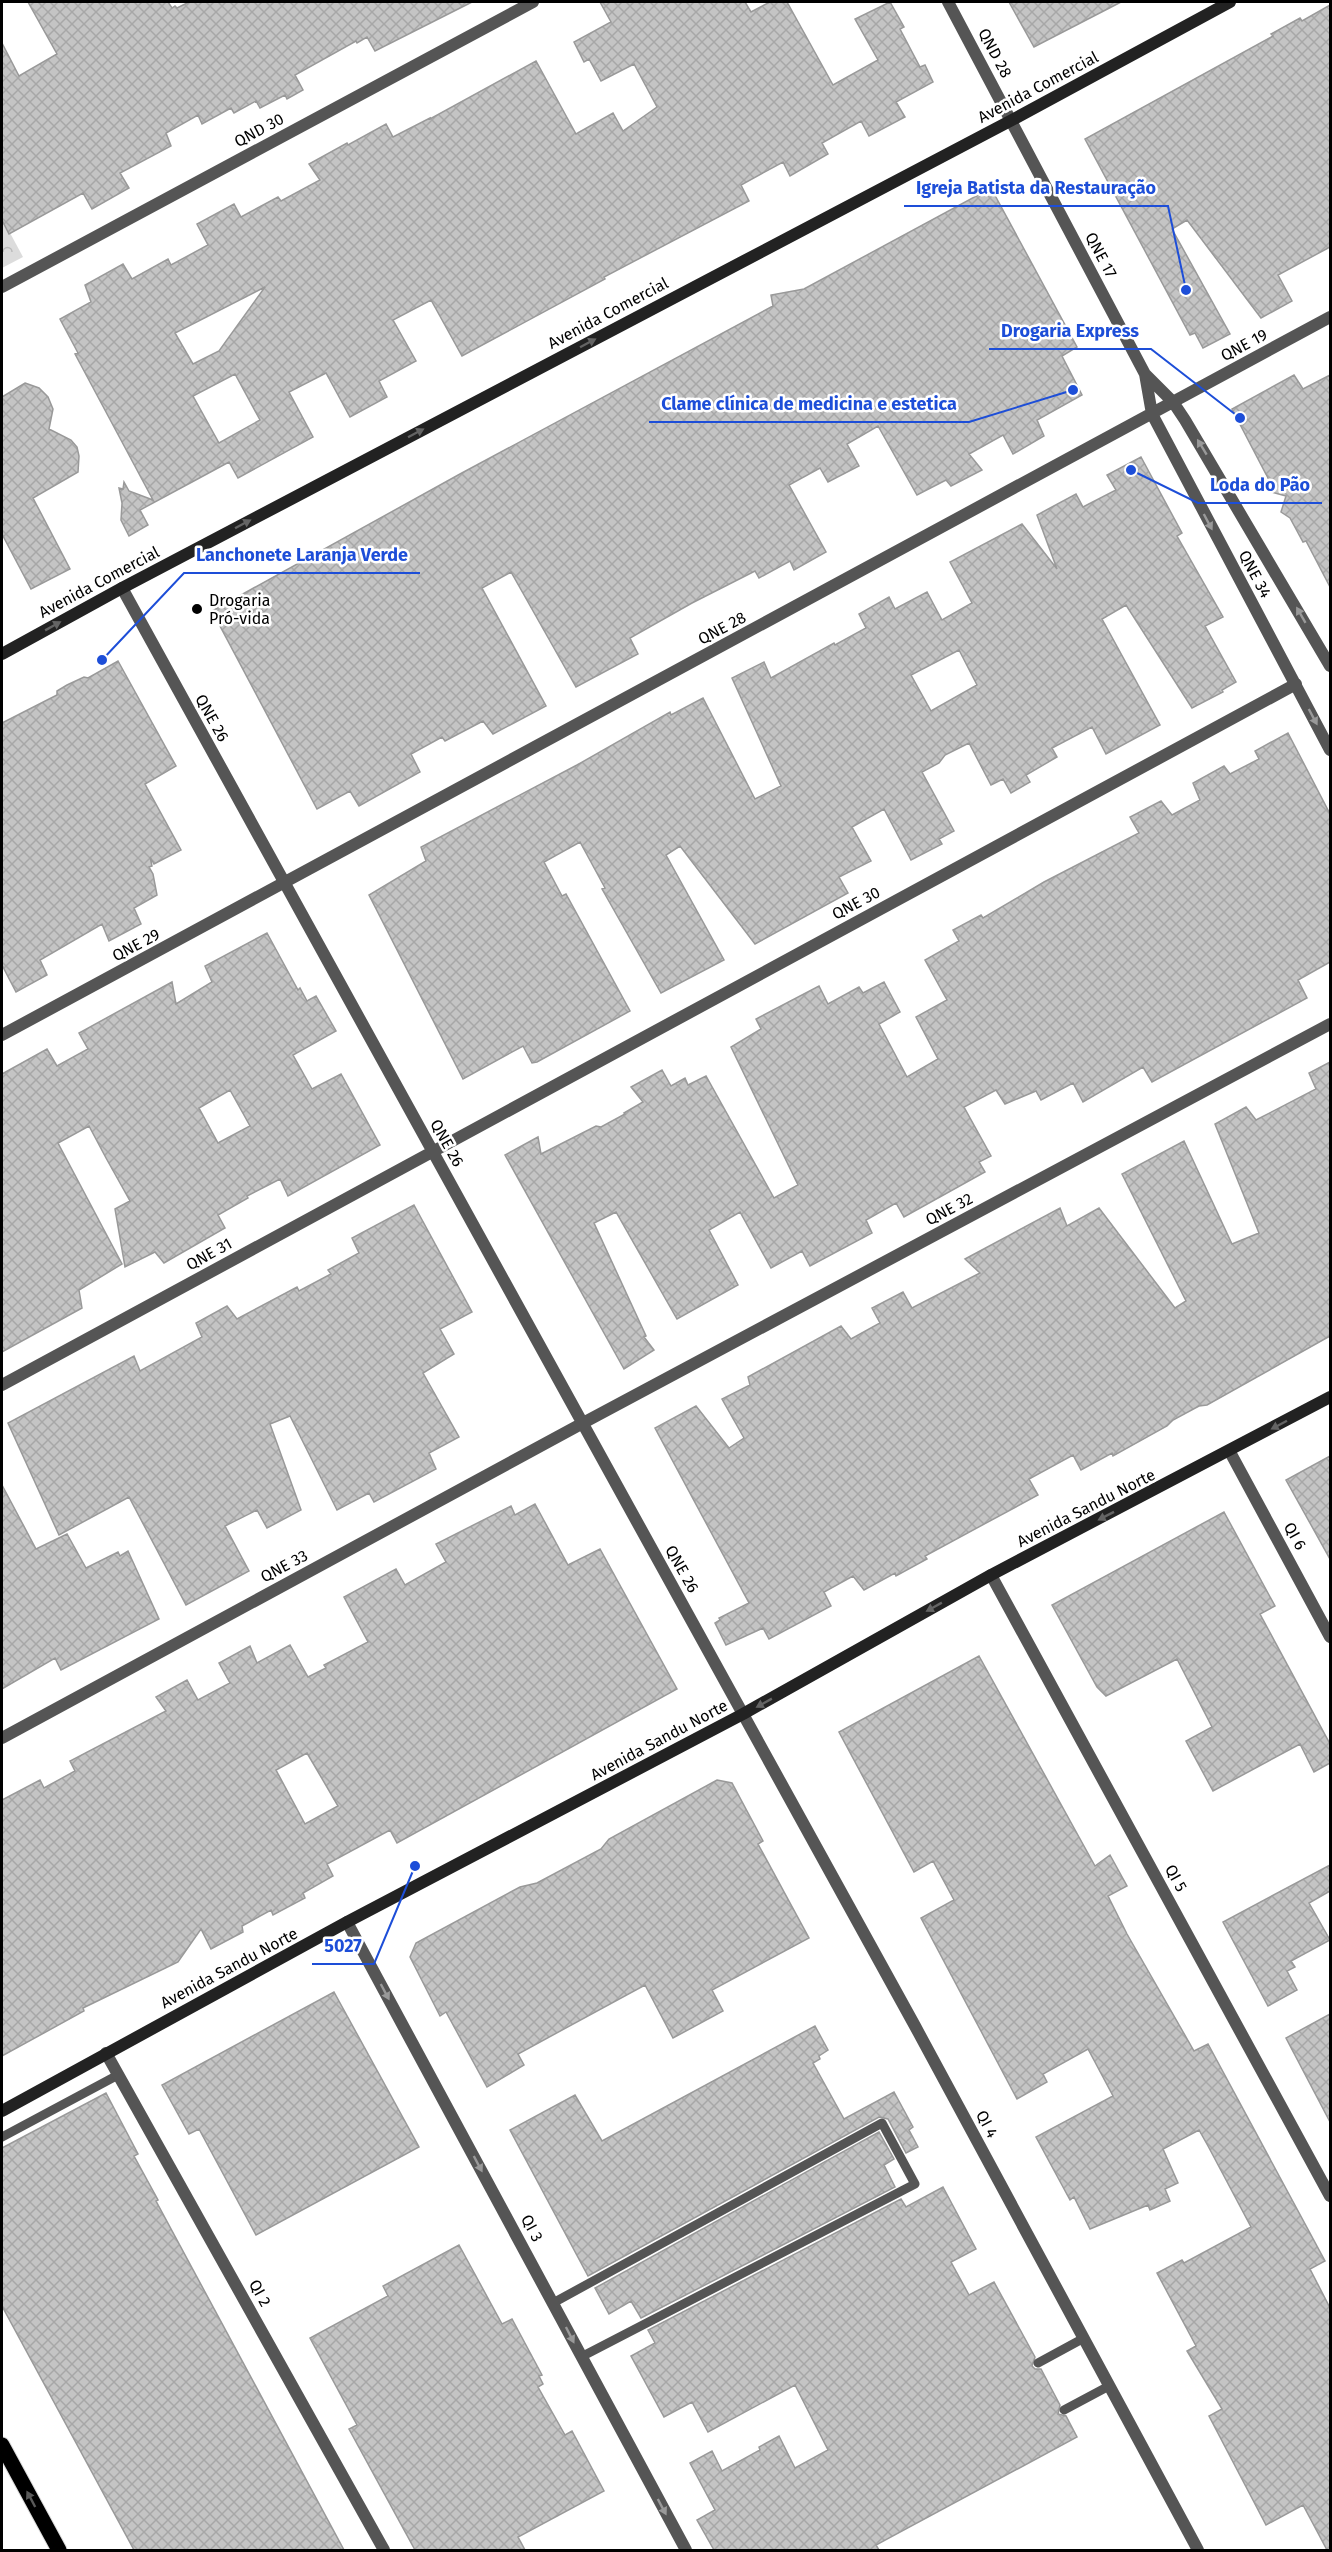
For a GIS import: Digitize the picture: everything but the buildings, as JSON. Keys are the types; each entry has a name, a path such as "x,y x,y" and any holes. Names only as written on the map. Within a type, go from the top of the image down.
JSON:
{"main road":[{"name":"Avenida Comercial","path":"2,654 122,588 1012,120 1230,2"},
{"name":"Avenida Sandu Norte","path":"2,2111 347,1922 743,1714 991,1575 1230,1452 1330,1397"},
{"path":"2,2445 58,2550"}],"street":[{"name":"QND 30","path":"2,287 533,2"},
{"name":"QND 28","path":"948,2 1012,120"},
{"name":"QNE 17","path":"1012,120 1145,374 1173,402"},
{"name":"QNE 19","path":"1173,402 1330,317"},
{"name":"QNE 17","path":"1145,374 1152,414"},
{"name":"QNE 28","path":"285,884 1173,402"},
{"name":"QNE 34","path":"1173,402 1330,666"},
{"name":"QNE 34","path":"1152,414 1330,750"},
{"name":"QNE 26","path":"122,588 743,1714"},
{"name":"QNE 30","path":"433,1151 1296,684"},
{"name":"QNE 29","path":"2,1035 285,884"},
{"name":"QNE 32","path":"583,1423 1330,1024"},
{"name":"QNE 31","path":"2,1385 433,1151"},
{"name":"QNE 33","path":"2,1738 583,1423"},
{"name":"QI 6","path":"1230,1452 1330,1637"},
{"name":"QI 5","path":"991,1575 1330,2196"},
{"name":"QI 4","path":"743,1714 1198,2550"},
{"name":"QI 3","path":"347,1922 686,2550"},
{"name":"QI 2","path":"106,2053 384,2550"}],"lane":[{"path":"2,2137 118,2075"},
{"path":"553,2302 882,2123 915,2184 581,2357"},
{"path":"1038,2363 1084,2338"},
{"path":"1064,2410 1109,2386"}],"green space":[{"path":"2,218 23,257 2,268"}],"place":[{"name":"Igreja Batista da Restauração","path":"1186,290"},
{"name":"Clame clínica de medicina e estetica","path":"1073,390"},
{"name":"Drogaria Express","path":"1240,418"},
{"name":"Loda do Pão","path":"1131,470"},
{"name":"Drogaria Pró-vida","path":"197,609"},
{"name":"Lanchonete Laranja Verde","path":"102,660"},
{"name":"5027","path":"415,1866"}]}
